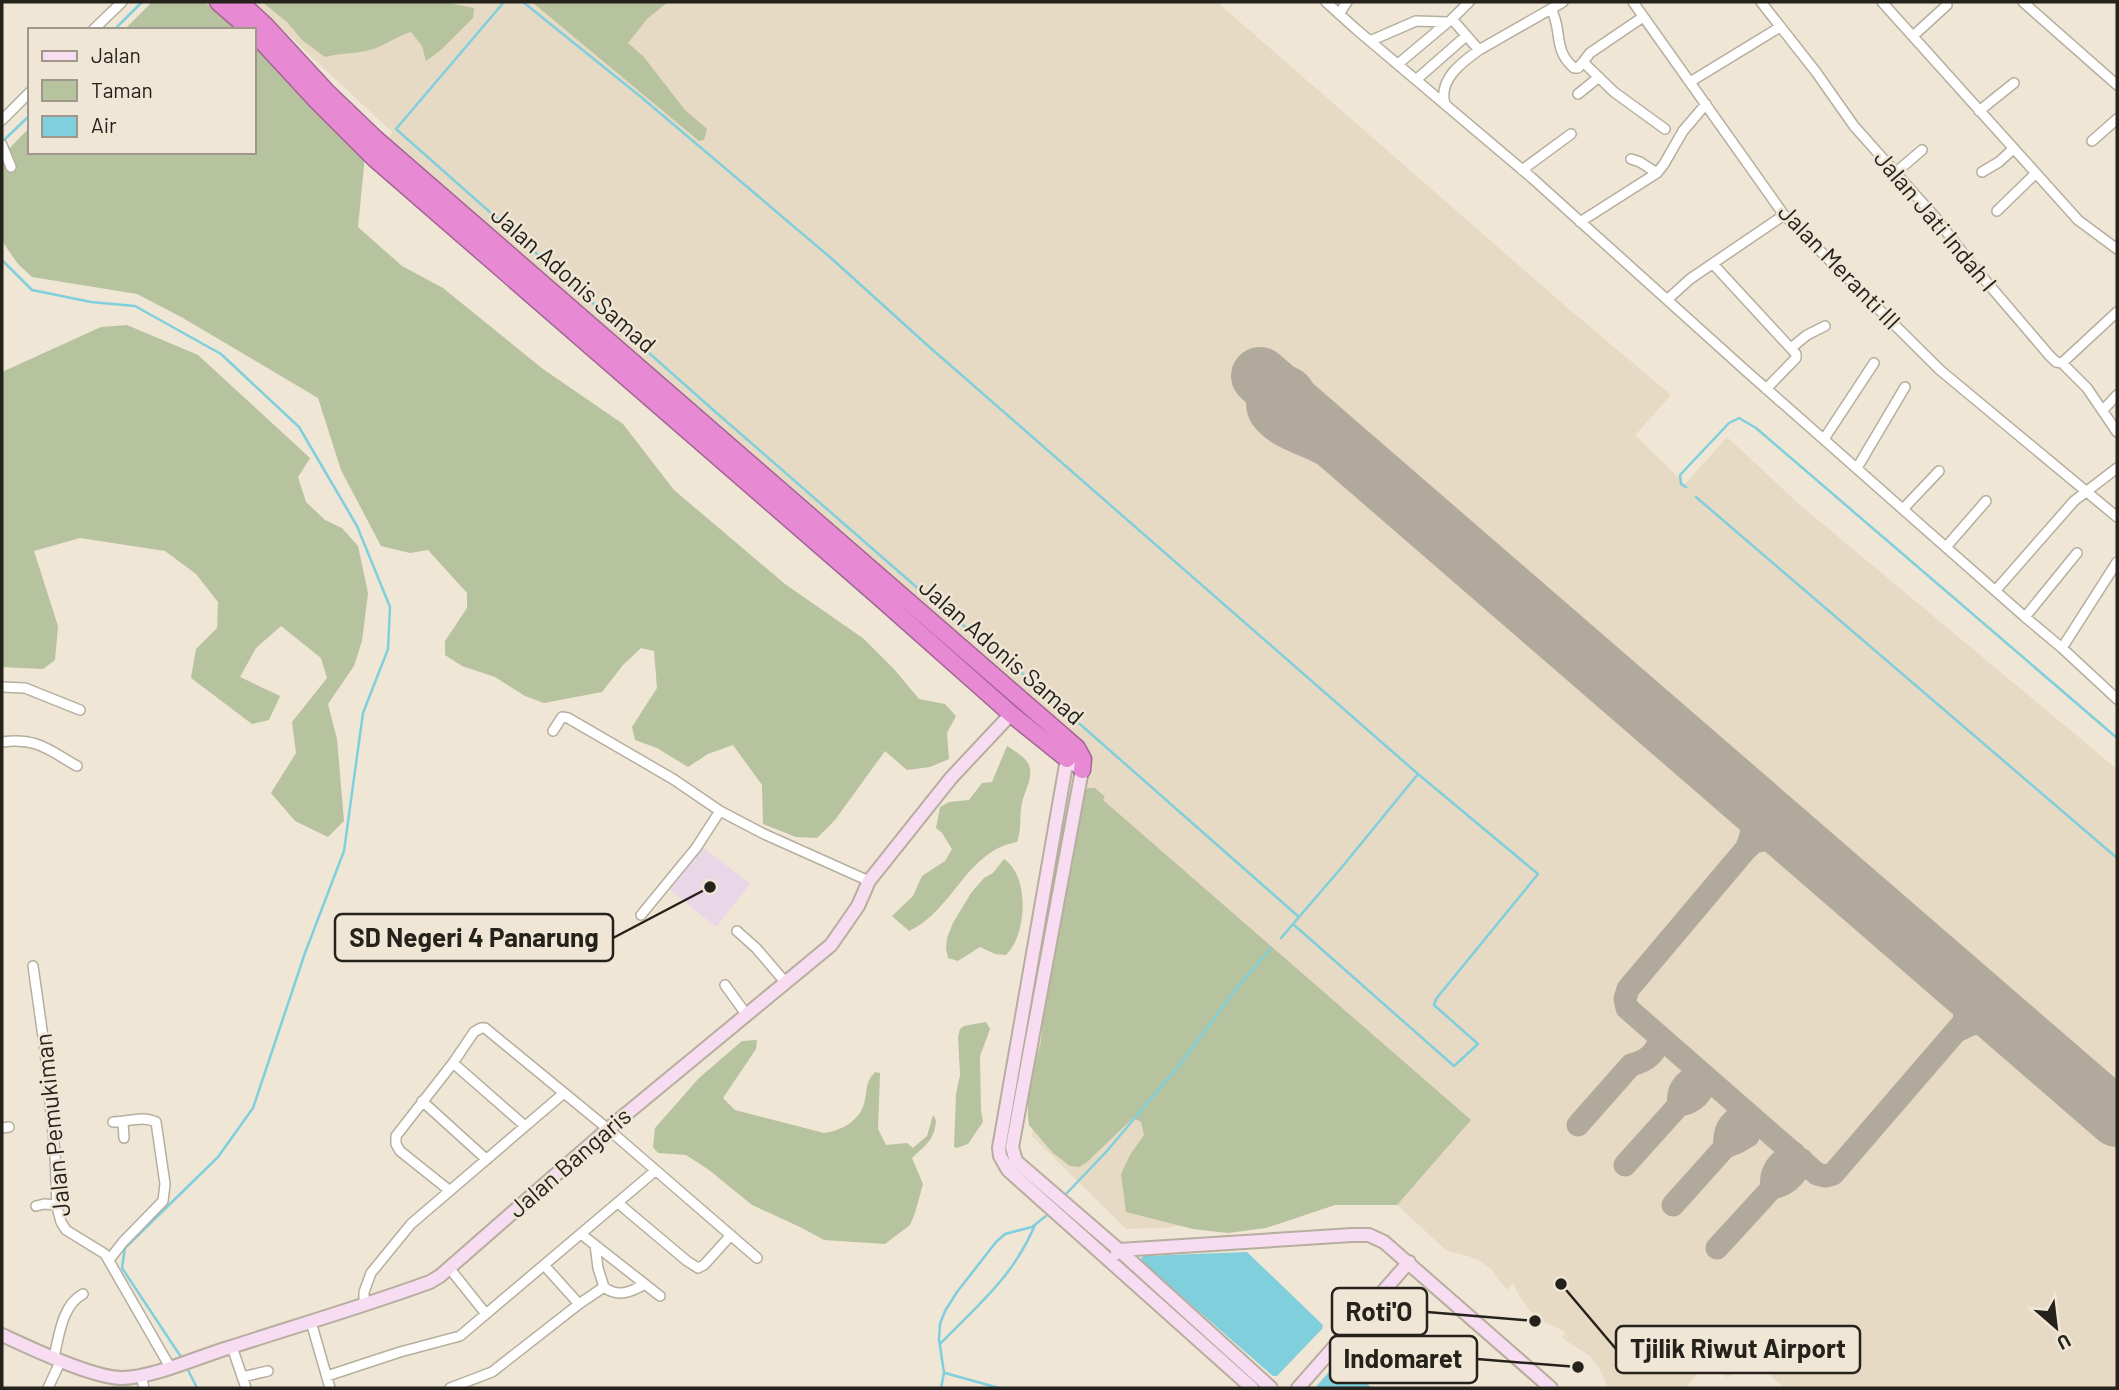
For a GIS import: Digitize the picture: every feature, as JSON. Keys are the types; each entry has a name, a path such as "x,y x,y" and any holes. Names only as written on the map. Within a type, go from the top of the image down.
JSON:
{"highway":[{"name":"Jalan Adonis Samad","path":"218,2 248,28"},
{"name":"Jalan Adonis Samad","path":"240,2 279,39 310,83"},
{"name":"Jalan Adonis Samad","path":"256,35 884,590 1077,748 1083,759 1082,770"},
{"name":"Jalan Adonis Samad","path":"884,590 1011,714 1067,760"}],"street":[{"path":"95,28 122,2"},
{"path":"1326,2 1522,170 1766,389 2063,648 2117,699"},
{"path":"1339,14 1348,2"},
{"path":"1398,64 1469,2"},
{"path":"1445,104 1444,86 1461,63 1563,2"},
{"name":"Jalan Meranti III","path":"1633,2 1784,215 1940,370 2117,517"},
{"name":"Jalan Jati Indah I","path":"1761,2 1816,72 1847,118 1935,217 2053,360 2062,363 2081,381 2117,432"},
{"path":"1882,2 2035,174 2087,228 2117,249"},
{"path":"2023,2 2117,85"},
{"path":"1913,36 1947,5"},
{"path":"1551,9 1556,18 1561,51 1574,68 1578,68 1595,50 1643,17"},
{"path":"1370,41 1416,21 1450,20 1479,50"},
{"path":"1690,82 1780,27"},
{"path":"1417,79 1466,36"},
{"path":"1583,62 1614,92 1665,129"},
{"path":"1578,94 1599,77"},
{"path":"1979,111 2014,83"},
{"path":"2,120 28,94"},
{"path":"1580,222 1657,173 1683,131 1706,104"},
{"path":"2092,141 2117,119"},
{"path":"1522,170 1571,134"},
{"path":"3,147 11,167"},
{"path":"1982,172 2013,149"},
{"path":"1895,173 1922,150"},
{"path":"1631,159 1657,173"},
{"path":"1997,211 2035,174"},
{"path":"1668,299 1690,279 1784,215"},
{"path":"1713,264 1795,352 1796,358 1766,389"},
{"path":"2062,363 2117,312"},
{"path":"1791,348 1807,335 1825,326"},
{"path":"1824,439 1874,363"},
{"path":"1857,468 1905,387"},
{"path":"2103,410 2117,395"},
{"path":"1996,590 2071,505 2117,468"},
{"path":"1903,509 1939,471"},
{"path":"1946,547 1986,501"},
{"path":"2025,617 2077,553"},
{"path":"2063,648 2117,562"},
{"path":"2,687 25,688 80,710"},
{"name":"Jalan Bangaris","path":"2,1335 92,1372 142,1382 179,1364 364,1306 430,1282 450,1269 608,1129 831,945 854,912 869,881 951,778 1011,714"},
{"path":"553,731 562,717 568,718 673,779 720,811 764,834 869,881"},
{"path":"2,742 15,740 36,743 77,766"},
{"path":"1055,1203 1008,1170 1000,1156 999,1148 1067,760"},
{"name":"Jalan Adonis Samad","path":"1067,760 1082,770"},
{"path":"1082,770 1012,1147 1016,1161 1109,1261 1252,1388"},
{"path":"640,915 696,848 720,811"},
{"path":"737,931 756,948 786,983"},
{"name":"Jalan Pemukiman","path":"33,966 45,1051 57,1205 63,1227 101,1251 109,1260 179,1364"},
{"path":"725,985 746,1014"},
{"path":"450,1191 400,1151 396,1136 474,1032 485,1028 608,1129 757,1258"},
{"path":"453,1063 525,1126"},
{"path":"364,1306 363,1292 367,1280 411,1224 564,1094"},
{"path":"422,1101 485,1159"},
{"path":"109,1260 142,1220 159,1206 165,1191 156,1122 144,1118 118,1122 124,1138"},
{"path":"327,1376 400,1352 451,1340 466,1332 655,1171"},
{"path":"618,1203 698,1268 704,1265 731,1235"},
{"path":"36,1206 57,1205"},
{"path":"1068,1215 1119,1250 1271,1388"},
{"path":"582,1234 660,1296"},
{"path":"1109,1261 1119,1250 1369,1235 1384,1242 1409,1262 1551,1388"},
{"path":"596,1245 598,1268 604,1287 614,1293 626,1293 645,1284"},
{"path":"1298,1388 1409,1262"},
{"path":"544,1265 579,1304"},
{"path":"450,1269 486,1314"},
{"path":"450,1388 492,1372 604,1287"},
{"path":"48,1388 57,1358 63,1322 69,1308 83,1294"},
{"path":"311,1321 330,1388"},
{"path":"232,1347 246,1388"},
{"path":"242,1377 268,1371"}],"shaded area":[{"path":"253,2 1217,2 1671,395 1635,435 1685,484 1727,437 1800,505 2117,769 2117,1388 1785,1388 1747,1355 1728,1378 1708,1362 1685,1388 1608,1388 1601,1371 1590,1356 1562,1338 1566,1332 1538,1319 1526,1306 1514,1283 1507,1290 1491,1269 1480,1261 1447,1251 1397,1205 1335,1205 1251,1218 1126,1229 1032,1136 1040,1077 1031,1069 1086,749 387,142 392,132"},
{"path":"703,847 750,884 716,927 670,890"}],"green space":[{"path":"152,2 205,2 236,28 126,28"},
{"path":"262,2 444,2 474,8 473,18 426,61 422,46 411,32 370,50 325,57 302,40 287,22"},
{"path":"532,2 668,2 647,19 628,43 643,56 685,110 707,129 704,140 699,141"},
{"path":"256,45 269,56 306,101 365,156 358,227 402,266 443,288 543,369 623,424 674,490 785,584 864,639 919,699 945,704 956,716 947,733 949,759 930,767 907,770 885,751 835,820 817,838 796,837 763,824 762,785 733,745 708,754 688,767 657,748 635,740 632,727 657,688 654,651 641,648 623,665 602,692 544,703 525,696 495,677 462,666 445,655 445,641 467,608 467,593 428,550 410,553 381,546 341,470 318,398 183,318 137,294 32,277 18,264 2,241 2,156 28,129 28,154 256,154"},
{"path":"127,325 198,355 310,458 298,477 306,502 325,520 342,528 358,546 368,593 362,641 354,666 328,704 337,739 344,821 328,837 295,821 271,793 296,753 292,722 327,678 321,658 281,626 256,648 240,677 280,696 269,720 252,724 191,678 196,649 217,628 218,602 196,574 165,551 80,538 34,551 58,626 55,660 43,669 2,667 2,372 101,327"},
{"path":"1007,746 1024,758 1030,769 1017,842 985,857 937,910 909,931 892,916 913,896 922,876 945,861 952,849 936,828 940,807 949,802 969,800 982,783 992,782"},
{"path":"1095,788 1105,797 1103,800 1471,1120 1397,1205 1335,1205 1266,1228 1228,1233 1193,1229 1126,1212 1121,1174 1144,1135 1141,1122 1133,1118 1079,1167 1070,1166 1053,1153 1029,1125 1028,1090 1041,1041 1047,980 1084,791"},
{"path":"1004,859 1018,878 1022,892 1021,920 1013,946 1006,955 995,954 980,947 958,961 948,958 947,938 953,923 971,893"},
{"path":"986,1022 990,1029 980,1056 983,1122 968,1144 957,1148 954,1147 956,1094 960,1075 958,1037 964,1026"},
{"path":"757,1040 756,1049 723,1098 735,1110 824,1133 830,1132 848,1124 862,1110 868,1084 875,1072 880,1073 878,1129 886,1145 907,1143 913,1148 927,1136 933,1115 936,1120 932,1137 912,1158 923,1184 915,1213 910,1225 885,1244 824,1240 752,1205 686,1155 658,1153 653,1147 655,1128 699,1078 742,1041"},
{"path":"1432,1288 1547,1388 1539,1388 1429,1292"}],"water":[{"path":"1247,1252 1323,1325 1277,1376 1273,1376 1140,1260 1143,1256"},
{"path":"1339,1360 1372,1388 1315,1388"}],"waterway":[{"path":"116,28 142,2"},
{"path":"504,2 396,129 719,415 921,591 1023,674 1299,917"},
{"path":"523,2 641,97 831,258 1418,774 1281,938"},
{"path":"2,142 28,117"},
{"path":"2,260 32,290 91,302 135,306 221,354 299,427 357,526 390,607 388,649 363,713 344,851 305,953 253,1108 218,1157 125,1248 122,1268 183,1360"},
{"path":"1686,487 1681,484 1680,475 1729,423 1739,418 1756,428 2117,738"},
{"path":"1696,497 2117,858"},
{"path":"1293,924 1454,1066 1478,1044 1434,1005 1436,999 1538,874 1418,774"},
{"path":"1066,1194 1107,1151 1181,1063 1236,989 1271,948"},
{"path":"941,1388 944,1373 939,1339 940,1324 945,1311 996,1242 1005,1234 1032,1227 1046,1216"},
{"path":"940,1344 1005,1275 1035,1225"},
{"path":"186,1366 197,1388"},
{"path":"945,1373 999,1388"}],"taxiway":[{"path":"1303,413 1305,395 1296,381 1284,376 1271,378 1261,387 1259,411 1273,429 1385,485"},
{"path":"1740,792 1748,807 1753,826 1746,849 1628,989 1625,999 1627,1008 1817,1174 1833,1174 1964,1022 1964,1002 1957,983 1886,918"},
{"path":"1746,849 1754,842 1783,836 1808,851"},
{"path":"1959,1030 1979,1022 2003,1025 2026,1039 2067,1074"},
{"path":"1578,1125 1631,1065 1650,1056 1661,1038"},
{"path":"1679,1105 1681,1089 1691,1078 1701,1073"},
{"path":"1625,1165 1679,1105 1697,1096 1708,1079"},
{"path":"1725,1147 1725,1135 1729,1126 1736,1118 1747,1113"},
{"path":"1673,1205 1725,1147 1748,1136 1753,1118"},
{"path":"1772,1188 1772,1176 1776,1167 1794,1153"},
{"path":"1717,1248 1772,1188 1791,1178 1802,1160"}],"runway":[{"path":"1260,376 2117,1118"}],"place":[{"name":"SD Negeri 4 Panarung","path":"710,887"},
{"name":"Tjilik Riwut Airport","path":"1561,1284"},
{"name":"Roti'O","path":"1535,1321"},
{"name":"Indomaret","path":"1578,1367"}]}
